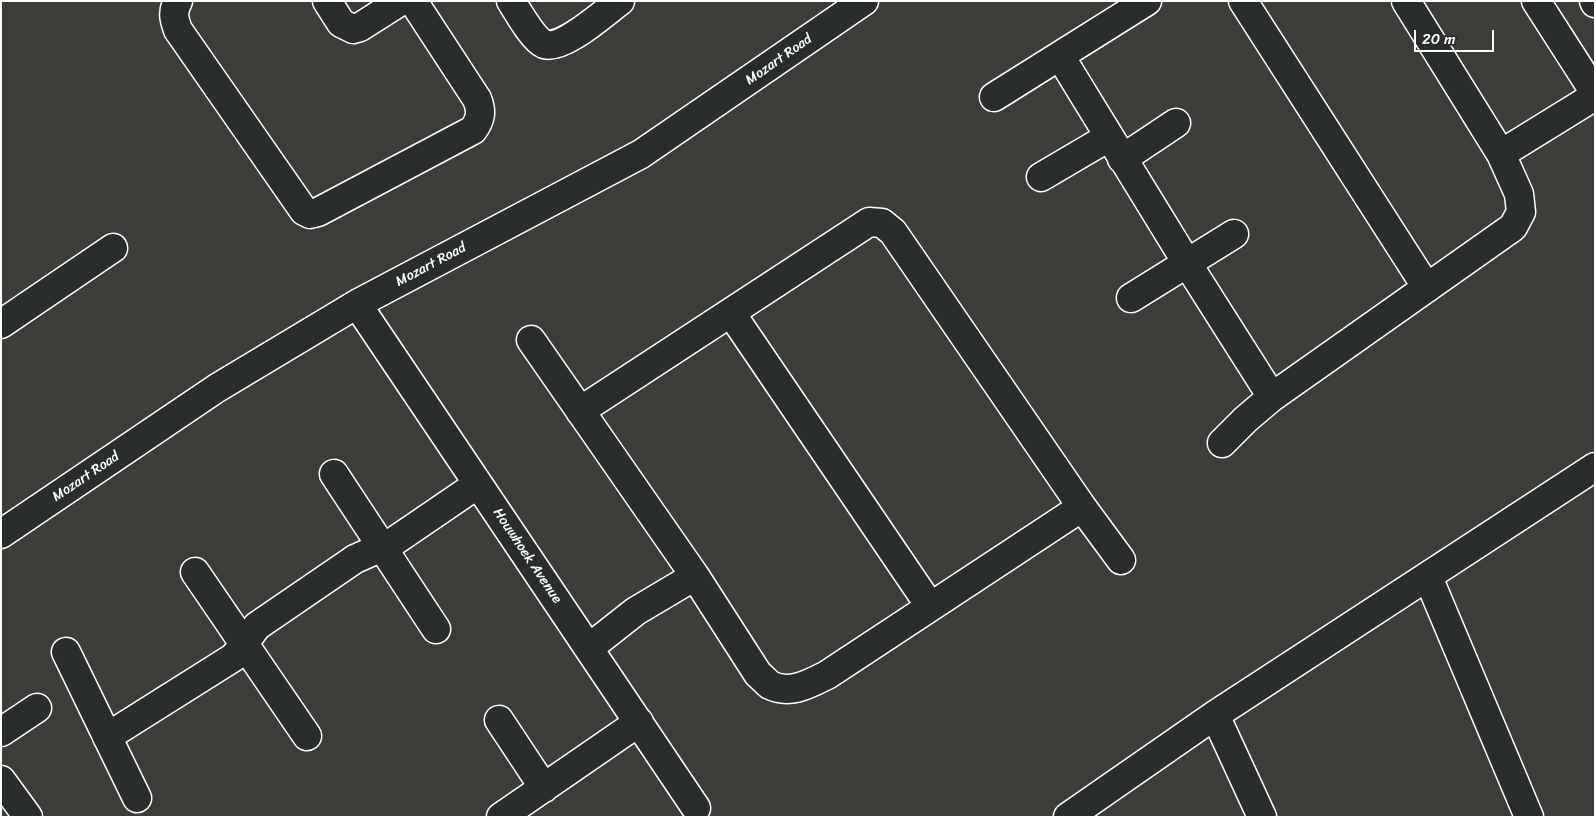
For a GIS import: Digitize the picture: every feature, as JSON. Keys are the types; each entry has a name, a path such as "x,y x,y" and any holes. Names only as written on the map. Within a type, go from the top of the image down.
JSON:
{"street":[{"path":"178,1 174,8 173,18 178,30 304,211 310,214 318,212 473,130 478,124 480,108 477,99 413,1"},
{"path":"327,1 341,23 353,29 360,27 401,1"},
{"path":"511,1 537,38 545,44 565,41 620,1"},
{"name":"Mozart Road","path":"1,534 217,388 357,304 641,154 864,1"},
{"path":"994,97 1147,1"},
{"path":"1242,1 1427,288"},
{"path":"1222,442 1272,397 1513,227 1521,212 1519,194 1501,154 1406,1"},
{"path":"1501,154 1595,95 1536,1"},
{"path":"1060,56 1272,397"},
{"path":"1041,177 1176,123"},
{"path":"580,411 869,222 882,224 893,232 1121,560"},
{"path":"1132,298 1234,234"},
{"path":"1,324 113,248"},
{"name":"Houwhoek Avenue","path":"357,304 696,808"},
{"path":"731,313 930,606"},
{"path":"531,340 695,576 758,674 770,684 788,688 805,687 1082,506"},
{"path":"1068,817 1215,715 1595,467"},
{"path":"334,474 436,630"},
{"path":"107,737 234,657 257,626 355,559 393,542 478,484"},
{"path":"194,572 307,736"},
{"path":"589,648 636,611 695,576"},
{"path":"1428,577 1528,817"},
{"path":"66,652 137,798"},
{"path":"1,732 36,708"},
{"path":"1215,715 1262,817"},
{"path":"499,720 536,802"},
{"path":"501,817 536,802 639,722"},
{"path":"1,780 28,817"}]}
